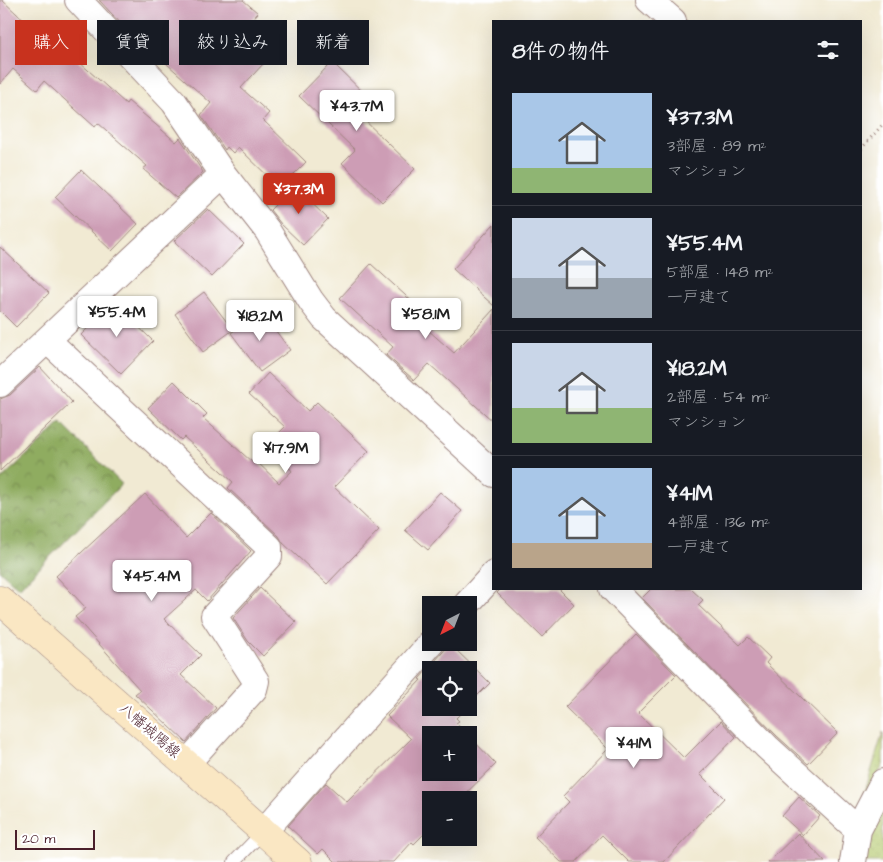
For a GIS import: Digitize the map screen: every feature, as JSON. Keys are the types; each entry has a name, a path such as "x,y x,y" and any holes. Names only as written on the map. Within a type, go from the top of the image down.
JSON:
{"main road":[{"name":"八幡城陽線","path":"0,600 298,862"}],"street":[{"path":"78,0 174,102 224,174 267,230 310,301 324,318 492,472"},
{"path":"649,0 672,20"},
{"path":"0,384 224,174"},
{"path":"47,340 269,547 269,556 214,616 256,682 254,689 187,763"},
{"path":"474,596 492,576"},
{"path":"614,590 767,747 858,830"},
{"path":"264,831 424,651"},
{"path":"853,862 858,830 883,782"}],"lane":[{"path":"234,862 264,831"}],"path":[{"path":"862,148 883,124"}],"green space":[{"path":"61,423 122,484 19,588 0,571 0,480"},
{"path":"883,732 883,765 859,811"},
{"path":"883,805 883,862 848,862"}],"building":[{"path":"0,0 2,0 24,20 15,20 15,65 82,65 126,104 128,101 176,142 180,138 203,172 176,198 143,169 147,166 98,123 95,127 44,81 37,90 13,69 0,84"},
{"path":"99,0 243,0 258,13 252,20 179,20 179,65 262,65 241,88 269,113 263,120 306,162 280,188 238,147 233,153 227,147 225,150 201,115 211,103 168,65 169,20 118,20"},
{"path":"329,65 335,65 372,101 359,115 415,169 382,202 342,163 355,150 299,96"},
{"path":"81,170 138,224 112,251 55,197"},
{"path":"294,186 328,219 303,245 281,224 270,210"},
{"path":"208,209 244,244 212,277 174,241"},
{"path":"492,226 492,304 453,269"},
{"path":"0,247 49,293 16,327 0,311"},
{"path":"371,264 417,306 410,314 454,353 492,311 492,420 429,364 414,380 386,355 393,347 340,298"},
{"path":"204,292 233,330 203,352 175,314"},
{"path":"113,302 153,341 121,374 81,335"},
{"path":"261,311 290,350 260,372 231,333"},
{"path":"40,367 72,402 0,471 0,399 10,395"},
{"path":"268,373 308,411 317,402 369,451 334,487 379,530 327,584 228,488 233,482 184,437 181,440 148,408 174,381 207,414 203,418 252,462 254,459 279,483 292,471 270,442 285,427 249,394"},
{"path":"440,492 462,511 428,550 405,530"},
{"path":"145,494 186,538 211,513 251,551 207,601 196,590 164,619 201,655 181,675 216,708 186,742 135,694 140,690 75,617 86,608 56,576"},
{"path":"260,588 296,622 263,656 248,641 233,618"},
{"path":"500,590 560,590 574,604 542,637 497,593"},
{"path":"650,590 692,590 703,600 698,605 740,645 748,637 770,658 766,663 838,733 808,764 777,736 642,598"},
{"path":"636,634 676,675 638,713 684,758 721,721 736,737 700,774 724,798 664,862 629,862 602,835 576,862 561,862 535,837 569,802 563,796 608,749 565,707"},
{"path":"444,651 457,651 467,661 435,661"},
{"path":"477,670 490,683 477,696"},
{"path":"422,676 422,716 458,716 456,718 459,721 456,723 459,726 422,726 422,781 477,781 477,744 496,764 468,791 422,791 422,836 414,844 412,842 394,862 336,862 323,849 318,854 288,826 326,783 347,802 411,739 387,716 421,680 419,679"},
{"path":"799,797 820,816 803,835 782,816"},
{"path":"798,833 825,862 768,862"}]}
